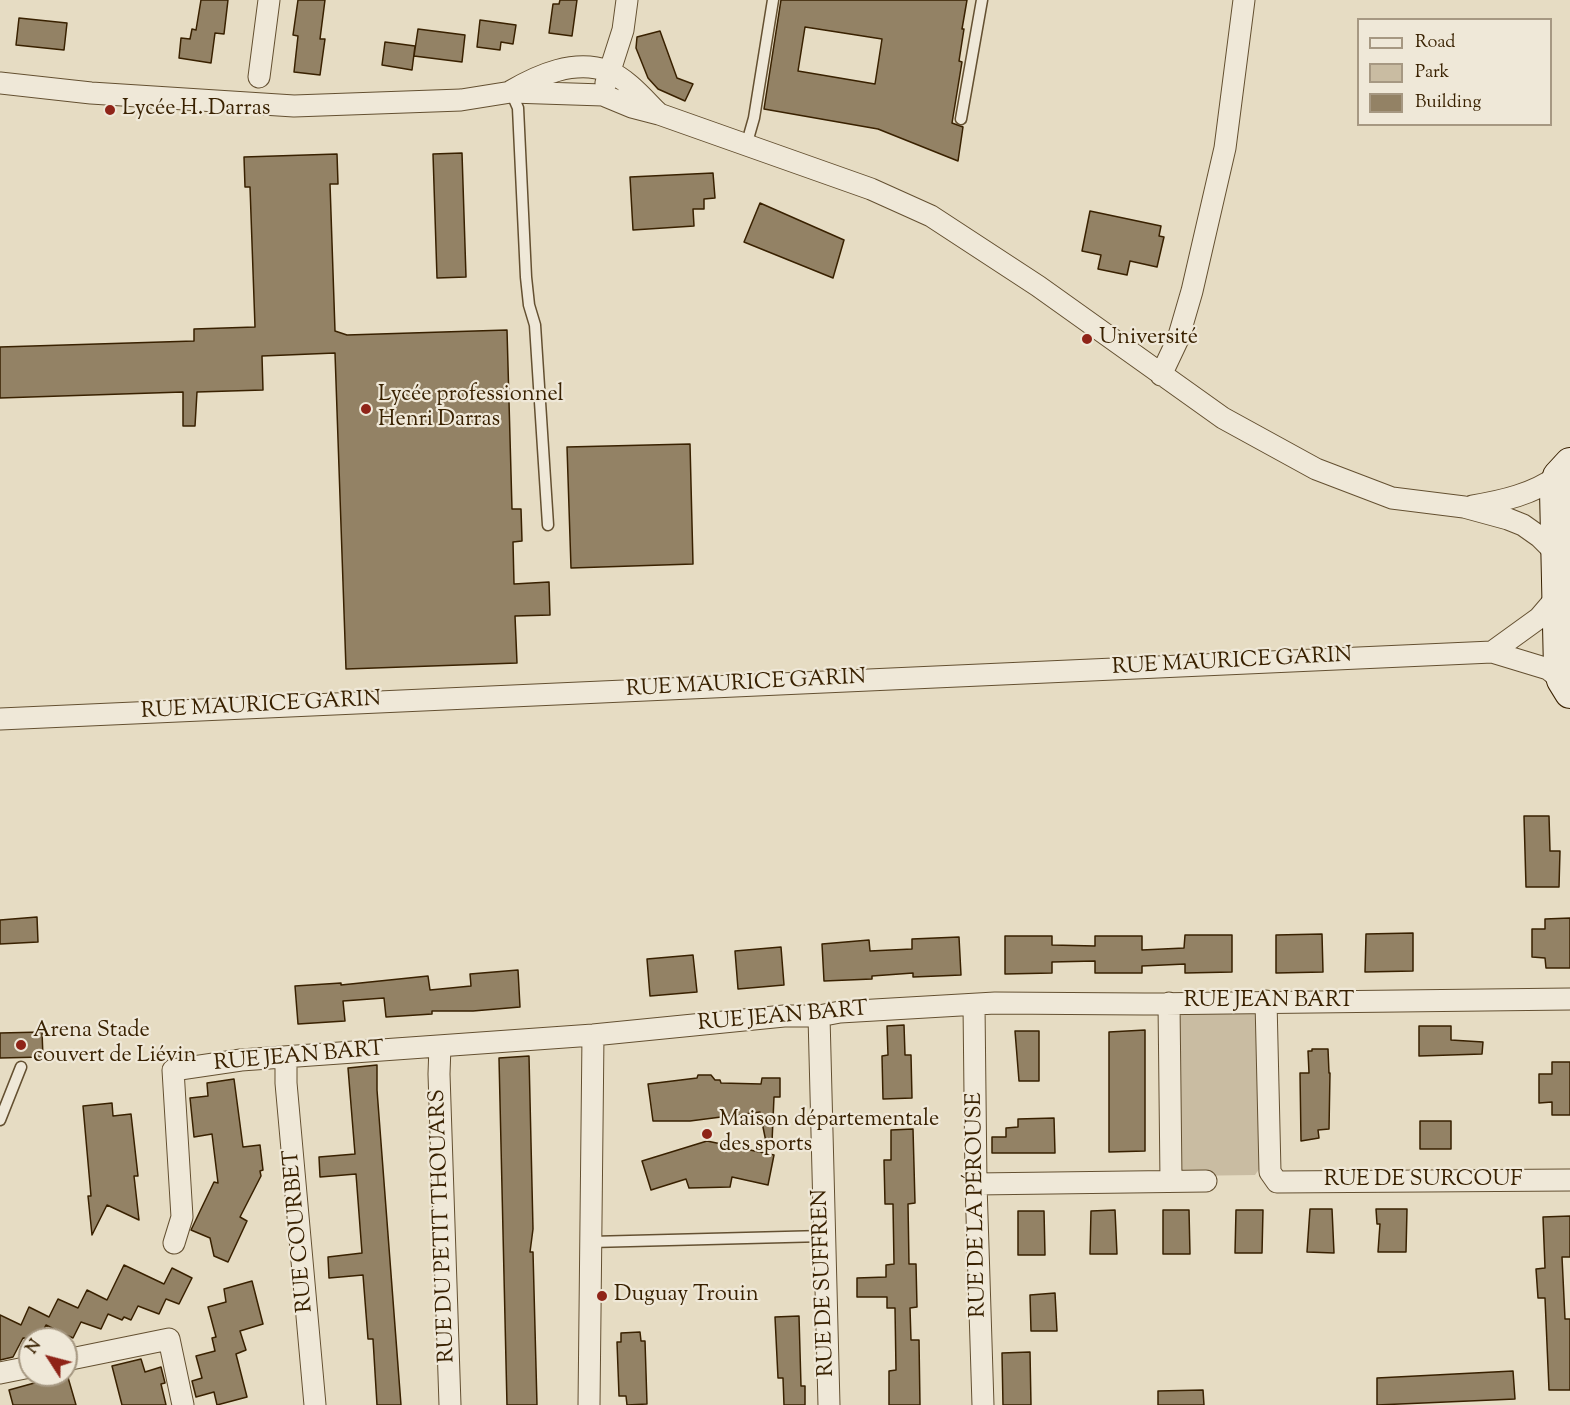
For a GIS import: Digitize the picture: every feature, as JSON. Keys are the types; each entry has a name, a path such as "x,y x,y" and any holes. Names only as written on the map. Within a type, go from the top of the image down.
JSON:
{"street":[{"path":"259,77 269,0"},
{"path":"603,95 623,30 627,0"},
{"path":"1161,375 1178,339 1192,291 1225,148 1244,0"},
{"path":"510,92 533,79 558,70 582,67 609,72 636,92 659,114"},
{"path":"0,83 91,93 294,106 461,100 510,92 603,95 871,189 931,216 1038,286 1223,418 1316,469 1392,498 1464,507 1508,519 1523,525 1540,537 1556,553"},
{"path":"1464,507 1496,502 1541,488 1564,470"},
{"path":"1564,470 1555,491 1559,670 1566,686"},
{"path":"1492,652 1539,618 1557,597"},
{"name":"RUE MAURICE GARIN","path":"0,719 1492,652 1548,669 1566,686"},
{"name":"RUE JEAN BART","path":"174,1243 182,1217 173,1070 241,1060 593,1035 784,1016 819,1016 840,1012 974,1005 1570,999"},
{"name":"RUE DE SURCOUF","path":"1266,1001 1270,1172 1277,1182 1570,1180"},
{"path":"1169,1003 1171,1181"},
{"name":"RUE DE LA PÉROUSE","path":"974,1005 976,1184 983,1405"},
{"name":"RUE DE SUFFREN","path":"819,1016 829,1405"},
{"path":"589,1405 593,1035"},
{"name":"RUE DU PETIT THOUARS","path":"440,1046 450,1405"},
{"name":"RUE COURBET","path":"286,1057 286,1083 315,1405"},
{"path":"976,1184 1206,1181"},
{"path":"78,1358 169,1339 183,1405"},
{"path":"0,1373 18,1369"}],"lane":[{"path":"746,146 754,118 773,0"},
{"path":"961,119 982,0"},
{"path":"510,92 518,108 526,276 529,305 535,325 548,525"},
{"path":"0,1120 21,1066"},
{"path":"591,1242 824,1236"}],"green space":[{"path":"1251,1010 1259,1017 1262,1165 1255,1175 1184,1176 1176,1168 1174,1020 1184,1011"}],"building":[{"path":"201,0 228,0 224,34 215,33 211,63 179,58 181,38 190,39 192,29 196,30"},
{"path":"298,0 325,0 320,39 325,39 320,75 294,72 298,36 293,35"},
{"path":"560,0 577,0 572,36 549,33 553,4 559,4"},
{"path":"781,0 967,0 959,61 962,62 952,123 963,127 958,161 878,129 764,109","holes":["805,27 882,39 875,84 798,71"]},
{"path":"19,18 67,23 64,50 16,45"},
{"path":"480,20 516,25 513,44 501,42 500,50 477,47"},
{"path":"418,29 465,35 462,62 414,56"},
{"path":"660,31 677,78 693,84 685,101 658,89 648,78 636,48 637,37"},
{"path":"385,42 415,46 412,70 382,65"},
{"path":"462,153 466,277 437,278 433,154"},
{"path":"337,154 338,184 330,184 335,331 347,335 507,330 512,509 521,509 522,541 513,542 514,584 549,582 550,615 515,616 517,663 346,669 335,353 262,356 263,390 197,392 195,426 183,426 183,392 0,398 0,347 194,341 194,329 255,327 250,187 245,187 244,157"},
{"path":"713,173 715,198 704,199 704,209 693,209 694,226 633,230 630,177"},
{"path":"760,203 844,240 833,278 744,242"},
{"path":"1090,211 1161,226 1159,236 1164,237 1157,267 1130,261 1127,275 1098,269 1101,255 1082,251"},
{"path":"690,444 693,564 571,568 567,447"},
{"path":"1524,816 1549,816 1550,851 1560,851 1559,887 1526,887"},
{"path":"37,917 38,942 0,944 0,920"},
{"path":"1570,918 1570,968 1546,968 1545,958 1532,957 1532,929 1545,929 1545,919"},
{"path":"1413,933 1413,971 1365,972 1366,934"},
{"path":"1322,934 1323,972 1276,973 1276,935"},
{"path":"1185,935 1232,935 1232,972 1185,973 1185,964 1142,966 1142,973 1095,973 1095,961 1052,962 1052,973 1005,974 1005,936 1052,936 1052,945 1095,946 1095,936 1142,936 1142,950 1184,948"},
{"path":"959,937 961,975 913,977 913,973 872,976 872,979 824,981 822,944 869,940 870,951 912,949 912,939"},
{"path":"781,947 784,985 738,989 735,951"},
{"path":"693,955 697,992 650,996 647,959"},
{"path":"518,970 520,1007 473,1011 432,1011 432,1014 386,1017 384,998 343,1001 345,1021 298,1024 295,986 341,983 341,985 428,976 430,990 471,986 470,974"},
{"path":"904,1025 905,1055 911,1055 912,1098 883,1099 882,1056 888,1055 887,1026"},
{"path":"1419,1026 1451,1026 1451,1040 1483,1042 1482,1054 1419,1056"},
{"path":"1145,1030 1145,1151 1109,1152 1109,1032"},
{"path":"1015,1031 1039,1031 1039,1081 1019,1081"},
{"name":"Arena Stade couvert de Liévin","path":"42,1032 43,1057 0,1058 0,1033"},
{"path":"1328,1049 1329,1129 1318,1130 1319,1138 1301,1141 1300,1073 1309,1073 1308,1051"},
{"path":"529,1056 533,1229 530,1252 533,1252 537,1405 507,1405 499,1058"},
{"path":"1552,1062 1570,1062 1570,1115 1552,1115 1552,1102 1539,1103 1539,1074 1552,1074"},
{"path":"377,1065 401,1405 377,1405 373,1339 368,1339 363,1275 329,1278 328,1257 362,1253 356,1174 320,1177 319,1157 355,1154 348,1068"},
{"path":"698,1075 711,1075 721,1083 761,1084 762,1078 780,1078 780,1097 774,1097 772,1142 766,1142 760,1112 690,1121 653,1121 648,1084 697,1078"},
{"path":"234,1079 243,1147 260,1145 263,1170 260,1171 261,1176 240,1217 247,1221 228,1262 214,1256 210,1238 191,1230 214,1182 218,1183 212,1134 194,1137 190,1098 208,1096 207,1083"},
{"path":"112,1103 113,1116 131,1114 138,1176 134,1176 139,1220 107,1205 92,1235 83,1106"},
{"path":"1054,1118 1055,1153 992,1153 992,1137 1006,1137 1006,1128 1018,1127 1018,1119"},
{"path":"1420,1121 1451,1121 1451,1149 1420,1149"},
{"path":"913,1129 915,1203 908,1204 909,1264 916,1264 917,1307 910,1308 911,1340 919,1340 920,1405 889,1405 889,1371 896,1370 895,1308 887,1308 887,1297 857,1297 857,1278 886,1277 886,1265 894,1264 893,1204 885,1204 884,1160 891,1160 891,1130"},
{"path":"707,1141 774,1155 768,1185 732,1177 730,1187 689,1188 686,1179 651,1190 642,1161"},
{"path":"1310,1209 1332,1209 1334,1253 1307,1252"},
{"path":"1376,1209 1407,1209 1406,1252 1378,1252 1380,1224 1377,1224"},
{"path":"1115,1210 1117,1254 1090,1254 1091,1211"},
{"path":"1163,1210 1189,1210 1190,1254 1163,1254"},
{"path":"1236,1210 1263,1210 1262,1253 1235,1253"},
{"path":"1018,1211 1044,1211 1045,1255 1018,1255"},
{"path":"1570,1216 1570,1257 1562,1257 1565,1319 1570,1319 1570,1390 1549,1390 1545,1298 1538,1298 1536,1269 1545,1268 1543,1217"},
{"path":"124,1265 164,1284 172,1268 192,1278 179,1304 166,1299 159,1314 138,1306 131,1320 124,1317 122,1320 108,1314 101,1329 81,1322 78,1328 46,1325 45,1327 18,1327 18,1348 13,1357 0,1360 0,1315 21,1325 29,1307 49,1317 58,1299 78,1308 87,1290 107,1300"},
{"path":"252,1281 263,1324 240,1331 246,1350 236,1354 247,1397 217,1405 214,1392 196,1397 192,1381 202,1378 196,1356 215,1351 212,1338 216,1337 208,1307 226,1302 224,1289"},
{"path":"1055,1293 1057,1331 1031,1331 1030,1295"},
{"path":"799,1316 801,1386 805,1386 805,1405 784,1405 783,1378 778,1378 775,1317"},
{"path":"640,1332 641,1341 645,1341 647,1404 627,1405 626,1396 619,1396 617,1342 621,1342 621,1333"},
{"path":"1030,1352 1031,1405 1003,1405 1002,1353"},
{"path":"141,1359 145,1372 161,1367 165,1383 161,1384 166,1405 122,1405 112,1366"},
{"path":"1513,1371 1515,1399 1377,1405 1377,1378"},
{"path":"20,1387 71,1387 76,1405 13,1405 9,1390"},
{"path":"1203,1390 1204,1405 1158,1405 1158,1391"}],"place":[{"name":"Lycée H. Darras","path":"110,110"},
{"name":"Université","path":"1087,339"},
{"name":"Lycée professionnel Henri Darras","path":"366,409"},
{"name":"Arena Stade couvert de Liévin","path":"21,1045"},
{"name":"Maison départementale des sports","path":"707,1134"},
{"name":"Duguay Trouin","path":"602,1296"}]}
